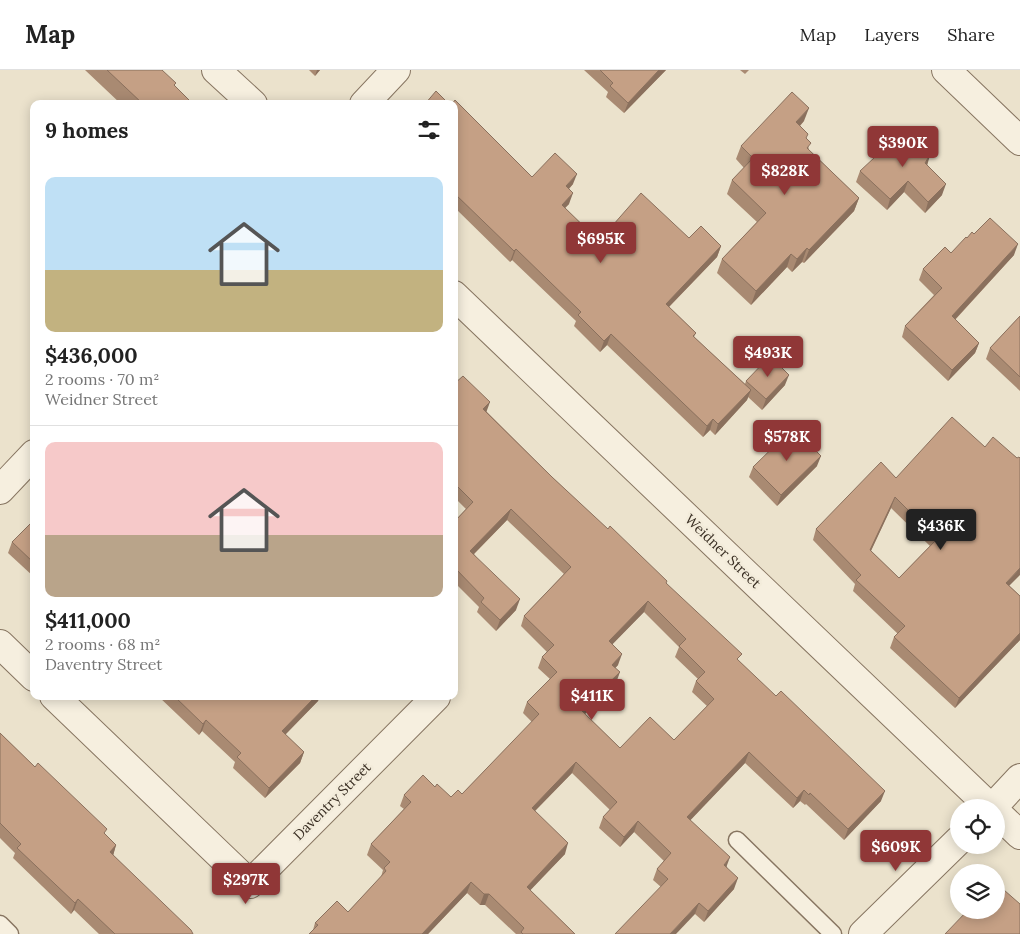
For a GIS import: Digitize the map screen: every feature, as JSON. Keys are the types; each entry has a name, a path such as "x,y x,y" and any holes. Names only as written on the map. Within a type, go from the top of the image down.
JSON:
{"street":[{"path":"216,70 248,100"},
{"path":"368,100 396,70"},
{"path":"946,70 1020,141"},
{"name":"Weidner Street","path":"458,299 982,799"},
{"path":"0,490 30,458"},
{"path":"0,644 30,673"},
{"name":"Daventry Street","path":"58,700 250,884 433,700"},
{"path":"1000,799 1020,778"},
{"path":"1005,821 1020,835"},
{"path":"863,934 950,849"}],"lane":[{"path":"737,840 833,934"},
{"path":"0,924 10,934"}],"building":[{"path":"107,70 162,70 176,83 174,85 189,100 139,100"},
{"path":"600,70 659,70 628,103 610,86 613,83"},
{"path":"436,91 445,100 428,100"},
{"path":"792,92 809,108 796,122 808,134 806,138 811,143 807,148 859,198 809,250 807,248 797,259 791,254 756,291 722,259 766,213 732,180 753,158 741,146"},
{"path":"458,103 532,177 555,153 577,174 566,186 573,193 562,205 599,241 641,193 689,238 701,226 721,246 666,304 696,333 693,336 751,390 718,424 713,419 707,426 611,334 604,341 578,315 581,312 516,249 514,251 458,197"},
{"path":"905,129 930,155 925,163 946,184 928,202 908,181 890,199 860,171"},
{"path":"990,218 1018,244 952,316 979,343 952,370 905,326 942,288 923,269 945,247 951,253 966,237 972,232 974,234"},
{"path":"1020,316 1020,377 990,348"},
{"path":"770,356 789,375 766,399 746,381"},
{"path":"463,376 490,402 483,409 608,529 610,526 667,581 666,583 742,654 737,659 776,696 781,691 885,791 848,829 810,793 809,795 804,790 797,798 749,752 687,817 730,857 724,865 738,878 708,911 699,903 670,934 615,934 668,879 657,869 671,853 638,821 624,837 603,817 617,802 576,762 532,808 568,843 527,887 575,934 523,934 521,932 524,928 489,894 484,894 471,882 422,934 309,934 318,925 315,923 337,901 348,912 386,871 384,868 390,862 371,844 411,802 404,795 423,775 435,787 437,784 451,797 458,790 462,794 539,714 527,702 557,672 542,657 554,645 524,616 571,567 511,509 470,551 520,599 500,620 481,602 484,598 458,571 458,518 473,502 458,487 458,380","holes":["648,601 686,639 679,646 705,672 696,681 714,699 674,740 650,717 620,748 581,710 620,672 612,665 622,654 609,641"]},
{"path":"952,417 985,447 993,437 1017,458 1020,458 1020,568 1006,583 1020,596 1020,633 959,698 894,637 905,626 856,580 861,575 816,529 881,462 896,478","holes":["895,497 937,539 899,578 870,550"]},
{"path":"793,428 821,456 781,495 753,467"},
{"path":"30,524 30,559 12,542"},
{"path":"178,700 312,700 282,731 304,752 269,788 237,757 241,753 206,720 203,724"},
{"path":"0,733 35,767 38,763 107,829 104,833 116,845 110,852 193,934 115,934 78,899 75,903 17,848 21,844 0,823"},
{"path":"1005,891 1020,904 1020,934 945,934 959,919 1005,919"}]}
